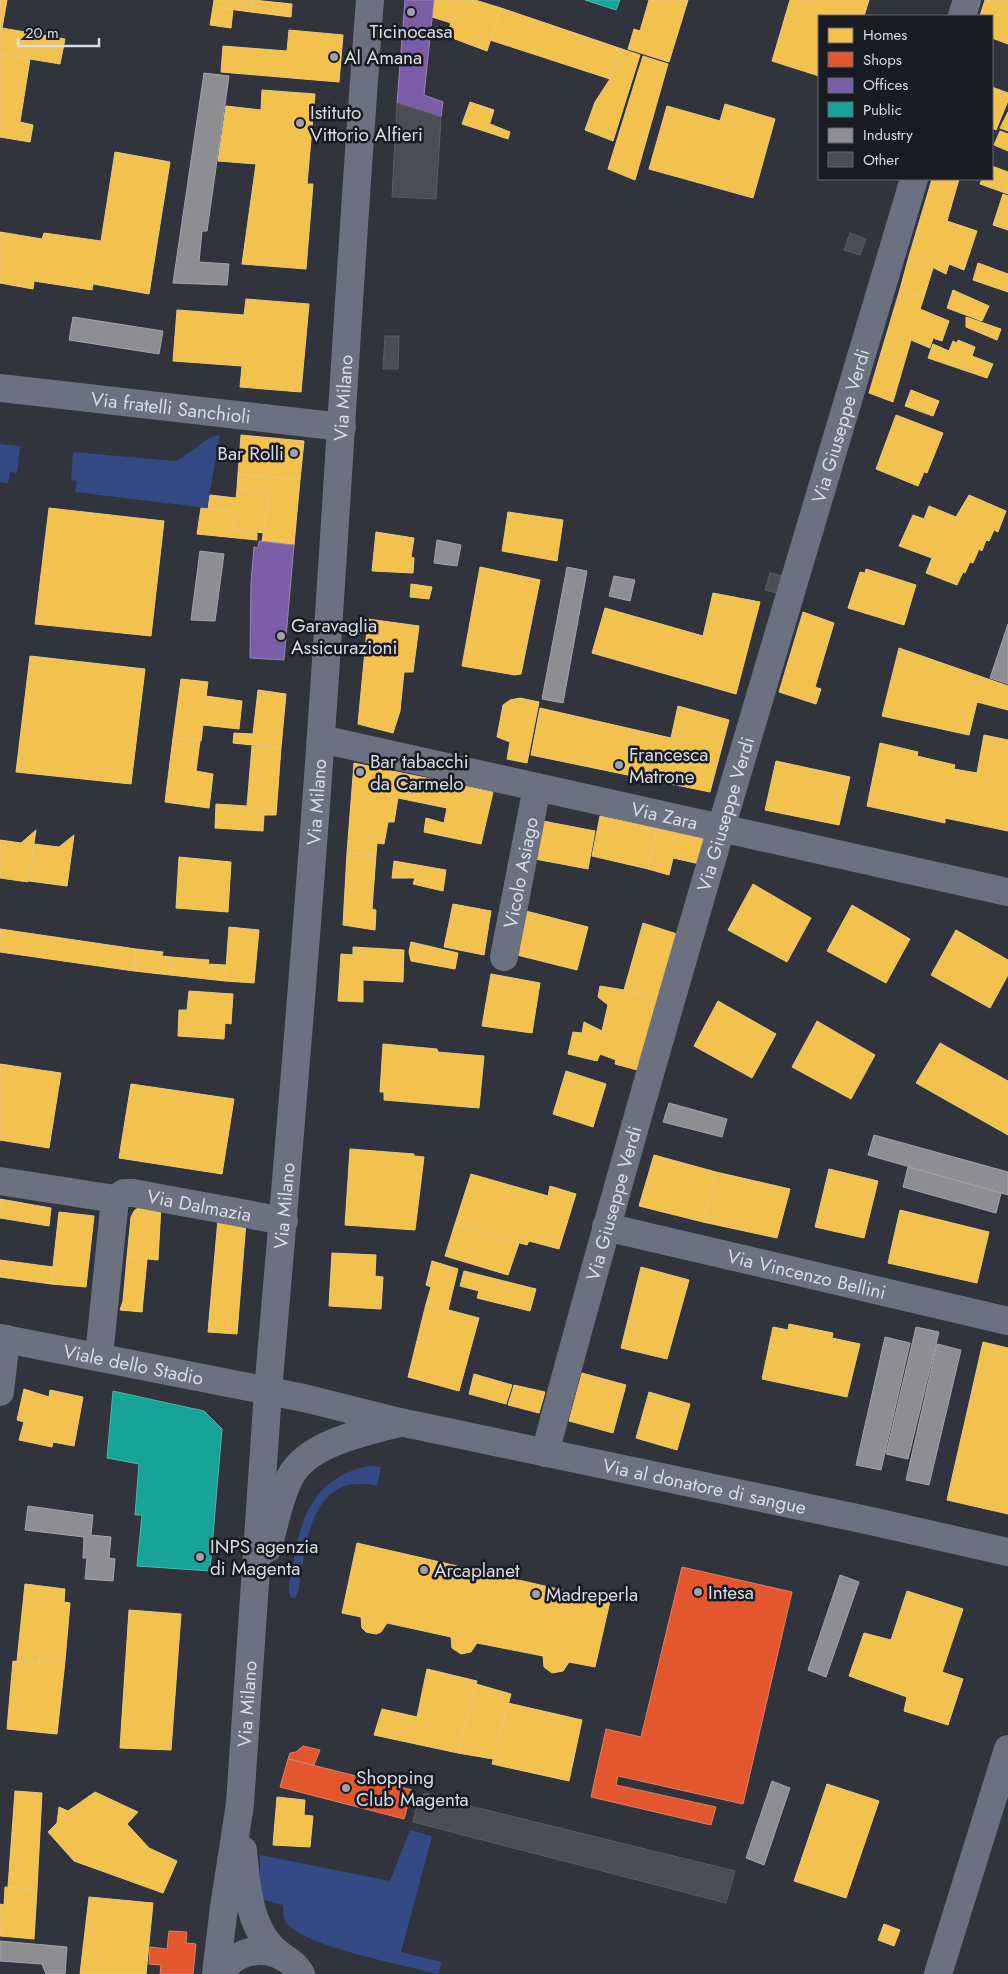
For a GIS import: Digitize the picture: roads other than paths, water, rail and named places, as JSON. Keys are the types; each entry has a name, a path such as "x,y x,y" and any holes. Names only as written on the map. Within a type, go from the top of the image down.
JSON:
{"street":[{"name":"Via Milano","path":"216,1974 240,1804 268,1391 284,1221 321,739 342,426 355,193 370,0"},
{"path":"962,15 967,0"},
{"name":"Via Giuseppe Verdi","path":"546,1453 606,1227 721,827 914,180"},
{"name":"Via fratelli Sanchioli","path":"0,388 342,426"},
{"name":"Via Zara","path":"321,739 1008,892"},
{"name":"Vicolo Asiago","path":"504,957 537,787"},
{"name":"Via Dalmazia","path":"0,1181 115,1199 124,1193 133,1193 284,1221"},
{"path":"98,1356 115,1199"},
{"name":"Via Vincenzo Bellini","path":"606,1227 1008,1321"},
{"path":"0,1392 3,1339"},
{"name":"Viale dello Stadio","path":"3,1339 98,1356 268,1391"},
{"name":"Via al donatore di sangue","path":"268,1391 400,1422 871,1520 1008,1552"},
{"name":"Via al donatore di sangue","path":"314,1452 364,1432 400,1422"},
{"name":"Via Milano","path":"254,1603 287,1484 294,1471 314,1452"},
{"path":"938,1974 1008,1749"},
{"name":"Via Milano","path":"240,1804 244,1860 250,1901 262,1934 272,1949 294,1964 301,1974"},
{"path":"221,1974 231,1961 246,1953 262,1950 282,1956"}],"place":[{"name":"Ticinocasa","path":"411,12"},
{"name":"Al Amana","path":"334,57"},
{"name":"Istituto Vittorio Alfieri","path":"300,123"},
{"name":"Bar Rolli","path":"294,453"},
{"name":"Garavaglia Assicurazioni","path":"281,636"},
{"name":"Francesca Matrone","path":"619,765"},
{"name":"Bar tabacchi da Carmelo","path":"360,772"},
{"name":"INPS agenzia di Magenta","path":"200,1557"},
{"name":"Arcaplanet","path":"424,1570"},
{"name":"Intesa","path":"698,1592"},
{"name":"Madreperla","path":"536,1594"},
{"name":"Shopping Club Magenta","path":"346,1788"}]}
